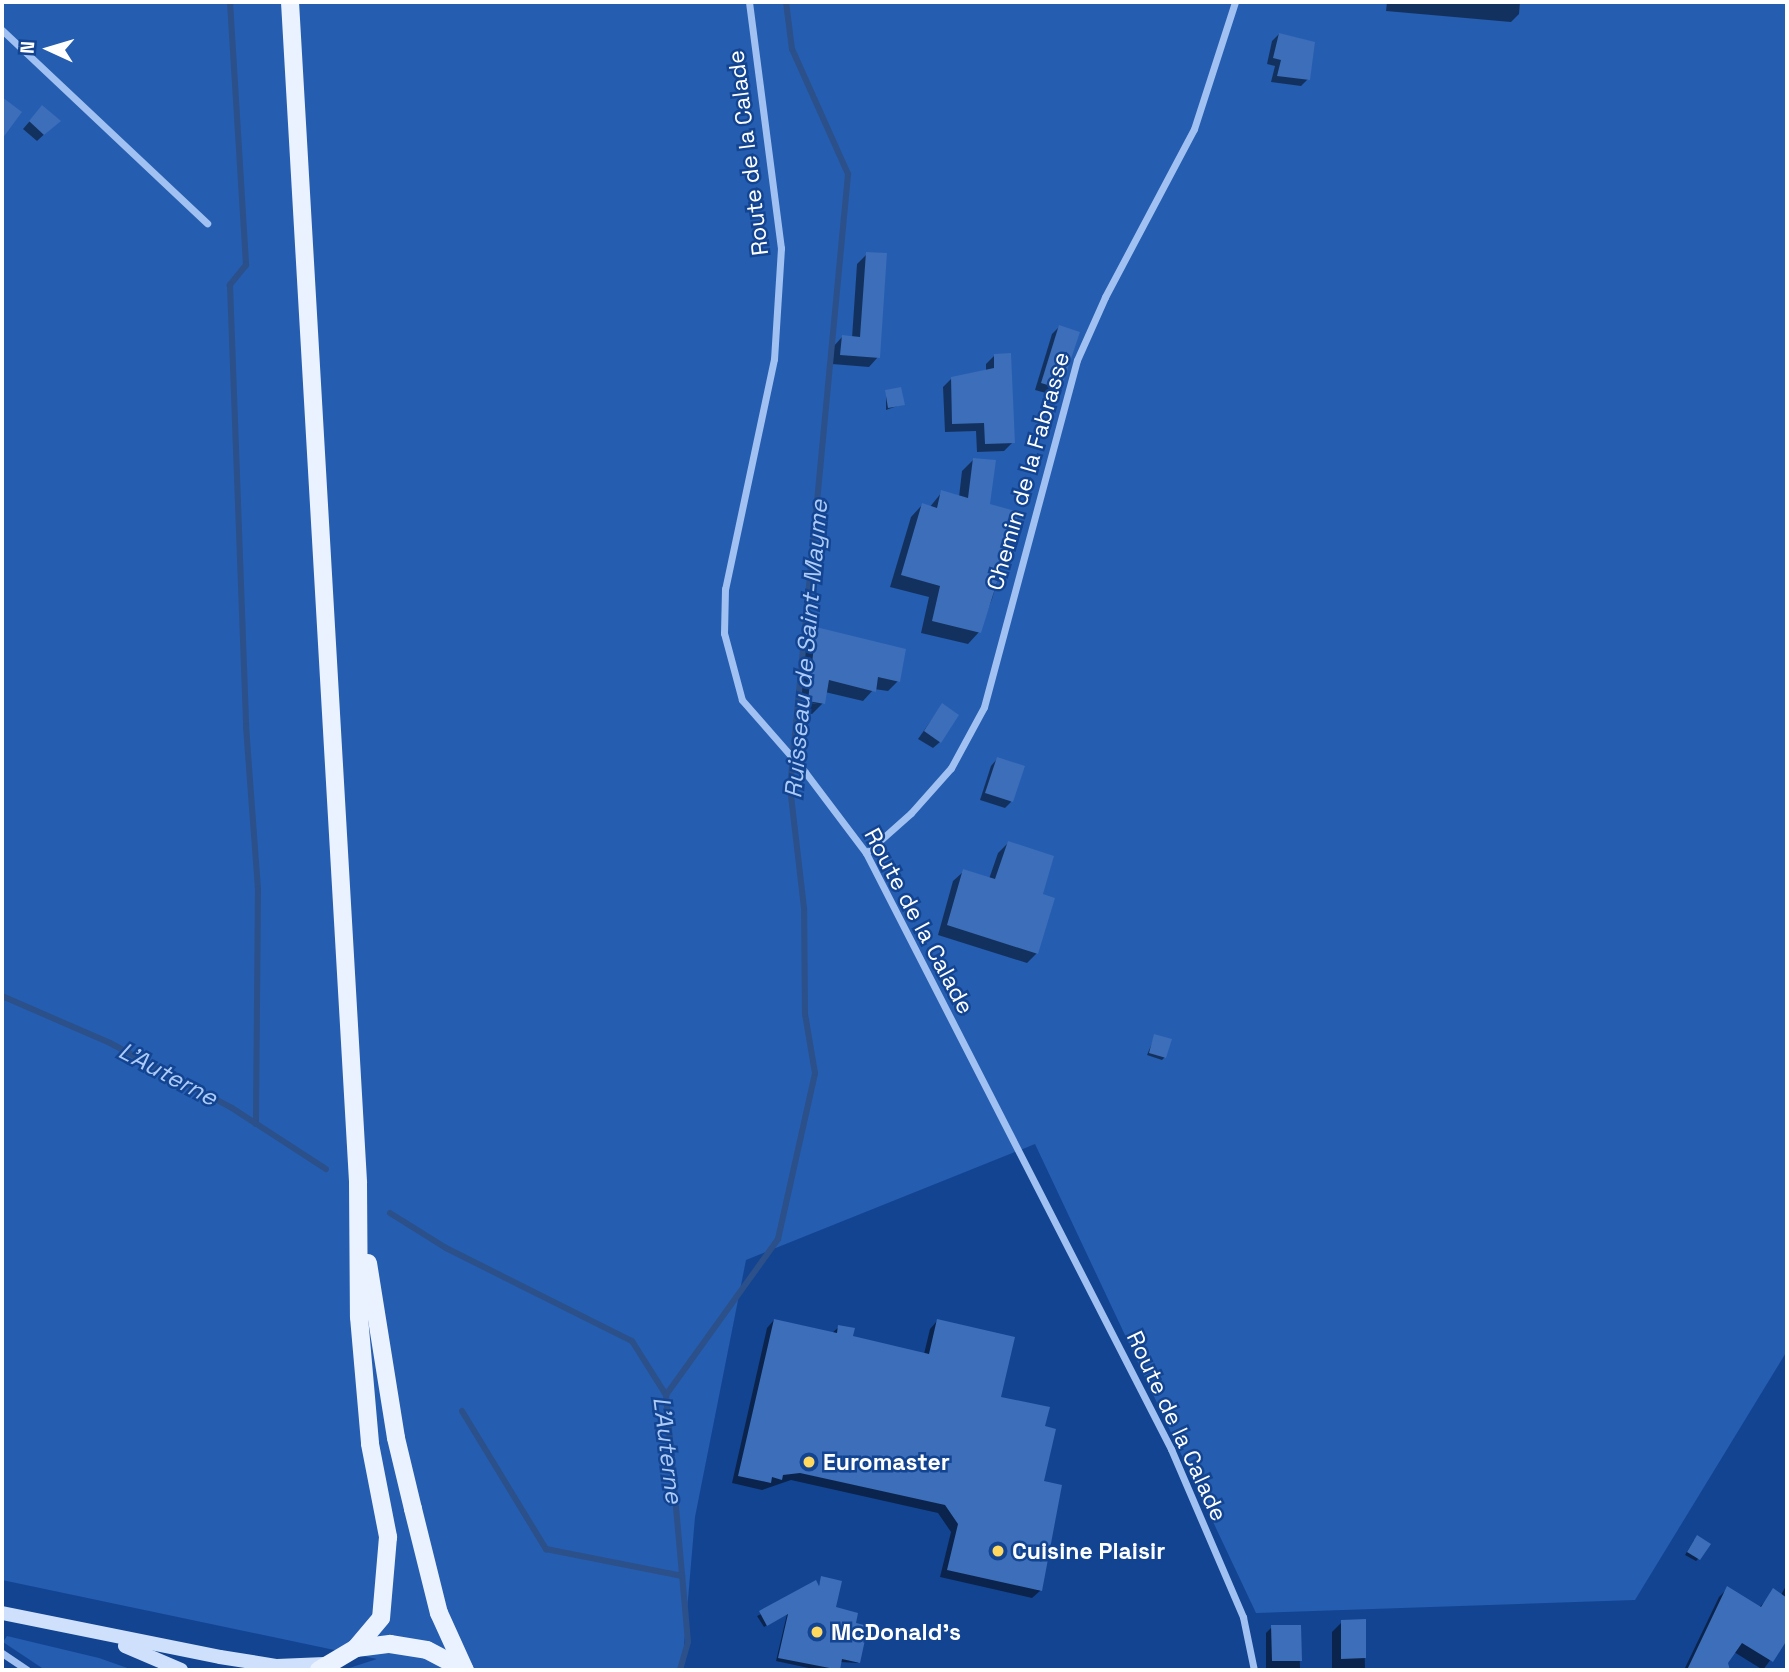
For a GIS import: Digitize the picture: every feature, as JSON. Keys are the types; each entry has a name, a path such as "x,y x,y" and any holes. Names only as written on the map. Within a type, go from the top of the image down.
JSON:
{"main road":[{"path":"2,1614 94,1634 277,1666 322,1667 356,1648 381,1618 388,1536 370,1444 361,1343 358,1183 290,2"},
{"path":"358,1183 396,1438 439,1613 465,1669"},
{"path":"94,1634 181,1670"},
{"path":"356,1648 390,1644 426,1650 465,1669"}],"street":[{"name":"Route de la Calade","path":"749,2 780,248 774,359 725,589 724,633 743,700 778,746 805,772 866,853 1171,1449 1243,1617 1254,1670"},
{"name":"Chemin de la Fabrasse","path":"866,853 911,813 951,768 984,707 1077,360 1105,298 1194,129 1235,2"},
{"path":"2,30 207,223"},
{"path":"2,1653 27,1670"}],"shaded area":[{"path":"2,2 1787,2 1787,1351 1635,1600 1256,1613 1035,1144 746,1260 695,1517 682,1670 343,1670 377,1659 2,1580"},
{"path":"7,1636 99,1658 133,1670 45,1670 3,1642"}],"building":[{"path":"1279,33 1315,42 1310,80 1277,76 1281,60 1273,58"},
{"path":"2,97 22,112 2,139"},
{"path":"42,105 61,121 44,135 29,121"},
{"path":"866,252 887,253 880,358 840,355 842,335 860,337"},
{"path":"1059,325 1080,332 1061,389 1041,383"},
{"path":"1011,353 1015,443 985,444 984,423 952,424 951,377 994,368 994,354"},
{"path":"901,387 905,405 888,408 885,390"},
{"path":"973,458 996,460 990,504 1019,512 981,633 932,621 940,586 901,575 922,503 937,508 941,490 968,498"},
{"path":"816,627 906,649 900,682 878,677 876,692 829,680 825,704 808,701"},
{"path":"942,703 959,715 941,743 924,731"},
{"path":"997,757 1025,766 1013,802 985,793"},
{"path":"1008,841 1054,856 1043,894 1055,898 1038,954 947,925 963,869 995,879"},
{"path":"1154,1034 1172,1039 1166,1058 1149,1053"},
{"path":"774,1319 837,1333 838,1325 855,1328 853,1336 929,1354 937,1319 1015,1337 1001,1397 1050,1407 1045,1426 1056,1429 1044,1481 1062,1485 1042,1591 947,1570 958,1524 945,1505 800,1473 783,1475 782,1480 772,1477 771,1483 738,1476"},
{"path":"1697,1535 1711,1544 1700,1560 1687,1552"},
{"path":"821,1576 842,1581 836,1607 858,1613 856,1623 868,1626 860,1663 842,1659 840,1670 778,1658 788,1614 767,1626 759,1611 816,1580 819,1586"},
{"path":"1727,1586 1761,1607 1773,1588 1787,1598 1787,1640 1773,1662 1742,1643 1728,1663 1730,1670 1687,1670"},
{"path":"1366,1619 1366,1658 1341,1659 1341,1620"},
{"path":"1271,1625 1301,1625 1302,1661 1272,1661"}],"waterway":[{"path":"230,2 246,265 230,285 246,726 258,889 256,1124"},
{"name":"Ruisseau de Saint-Mayme","path":"666,1395 778,1239 815,1073 805,1014 804,908 790,787 848,174 792,49 786,2"},
{"name":"L'Auterne","path":"2,996 110,1043 232,1108 326,1169"},
{"name":"L'Auterne","path":"390,1213 446,1248 632,1341 666,1395 688,1642 680,1670"},
{"path":"462,1411 546,1549 682,1576"}],"place":[{"name":"Euromaster","path":"809,1462"},
{"name":"Cuisine Plaisir","path":"998,1551"},
{"name":"McDonald's","path":"817,1632"}]}
